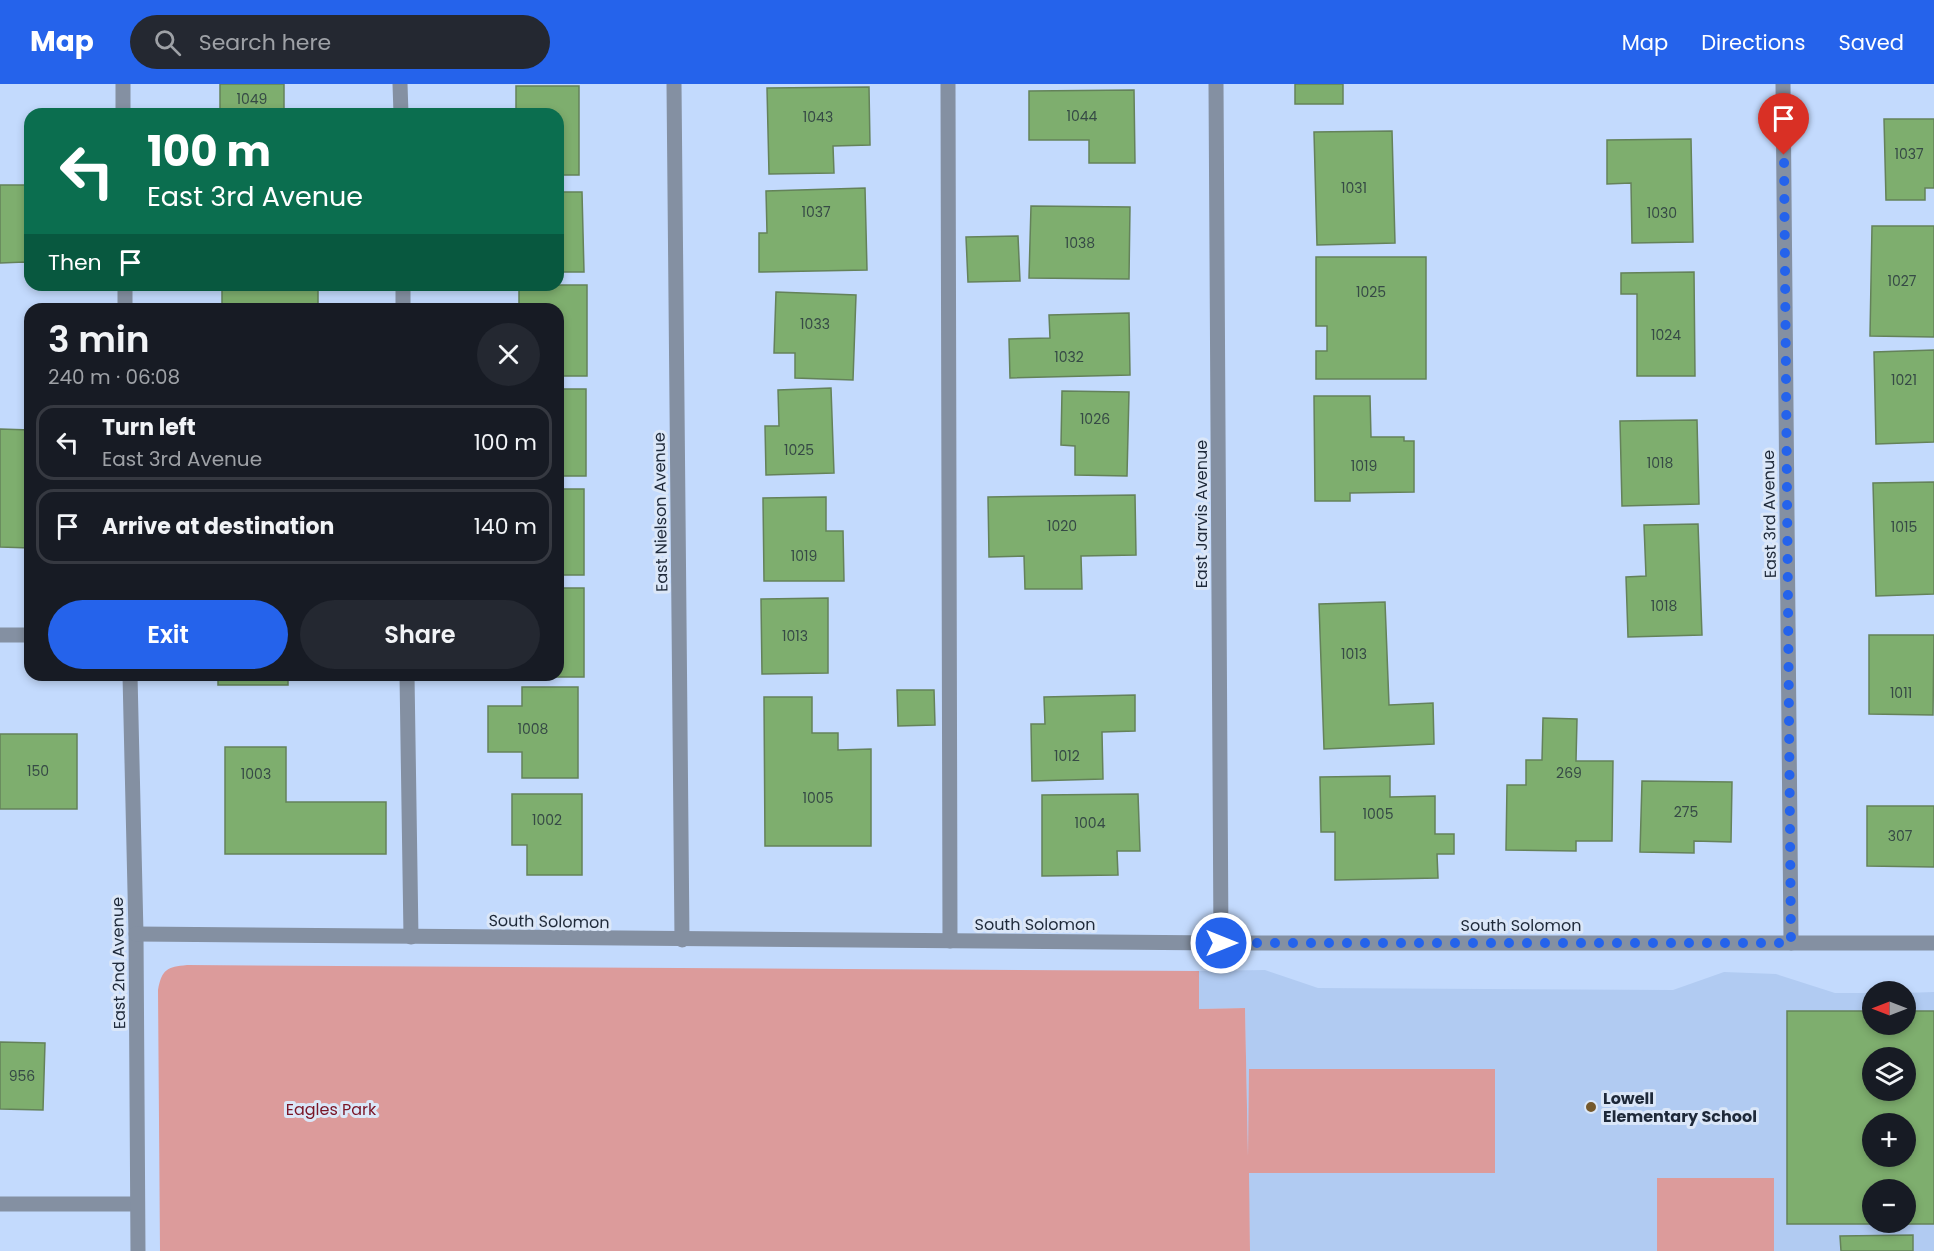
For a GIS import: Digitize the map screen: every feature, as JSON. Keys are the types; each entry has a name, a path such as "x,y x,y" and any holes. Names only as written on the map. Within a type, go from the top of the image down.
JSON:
{"street":[{"path":"123,84 123,108"},
{"path":"400,84 400,108"},
{"name":"East Nielson Avenue","path":"674,84 682,940"},
{"path":"948,84 950,941"},
{"name":"East Jarvis Avenue","path":"1216,84 1221,943"},
{"name":"East 3rd Avenue","path":"1783,84 1791,943"},
{"path":"0,635 24,635"},
{"name":"East 2nd Avenue","path":"130,681 136,934 138,1251"},
{"path":"407,681 411,937"},
{"name":"South Solomon","path":"136,934 1221,943 1934,943"},
{"path":"0,1204 137,1204"}],"shaded area":[{"name":"Lowell Elementary School","path":"1265,970 1318,988 1673,990 1724,972 1776,974 1835,993 1862,993 1862,1035 1916,1035 1916,993 1934,992 1934,1251 1250,1251 1245,1008 1199,1009 1199,971"}],"green space":[{"name":"Eagles Park","path":"187,965 1199,971 1199,1009 1245,1008 1248,1156 1249,1069 1495,1069 1495,1173 1249,1173 1250,1251 160,1251 158,990 166,970"},
{"path":"1657,1178 1774,1178 1774,1251 1657,1251"}],"building":[{"path":"220,84 284,84 284,108 220,108"},
{"path":"1295,84 1343,84 1343,104 1295,104"},
{"path":"516,86 579,86 579,175 564,175 564,108 516,108"},
{"path":"869,87 870,145 833,146 834,173 769,174 767,88"},
{"path":"1134,90 1135,163 1089,163 1089,140 1029,140 1029,91"},
{"path":"1884,119 1934,119 1934,188 1925,188 1925,200 1886,200"},
{"path":"1392,131 1395,243 1317,245 1314,132"},
{"path":"1691,139 1693,242 1632,243 1631,183 1607,184 1607,140"},
{"path":"0,185 24,185 24,262 0,263"},
{"path":"865,188 867,270 759,272 759,233 767,233 766,191"},
{"path":"564,192 582,192 584,272 564,272"},
{"path":"1031,206 1130,207 1129,279 1029,278"},
{"path":"1872,226 1934,226 1934,337 1870,336"},
{"path":"1018,236 1020,281 968,282 966,237"},
{"path":"1316,257 1426,257 1426,379 1316,379 1316,351 1327,351 1327,326 1316,326"},
{"path":"1694,272 1695,376 1637,376 1637,294 1621,294 1621,273"},
{"path":"564,285 587,285 587,376 564,376 564,303 519,303 519,291 564,291"},
{"path":"222,291 318,291 318,303 222,303"},
{"path":"776,292 856,295 853,380 795,378 795,353 774,353"},
{"path":"1129,313 1130,375 1010,378 1009,339 1050,338 1049,315"},
{"path":"1934,350 1934,442 1876,444 1874,352"},
{"path":"831,388 834,473 766,475 765,426 779,426 778,390"},
{"path":"564,389 586,389 586,476 564,476"},
{"path":"1062,391 1129,392 1127,476 1075,475 1075,446 1061,445"},
{"path":"1314,396 1370,396 1371,437 1404,437 1404,441 1414,441 1414,492 1350,493 1350,501 1315,501"},
{"path":"1697,420 1699,504 1622,506 1620,421"},
{"path":"0,429 24,430 24,548 0,547"},
{"path":"1934,482 1934,594 1876,596 1873,483"},
{"path":"564,489 584,489 584,575 564,575"},
{"path":"1135,495 1136,555 1081,556 1082,589 1025,589 1024,556 989,557 988,497"},
{"path":"826,497 826,531 843,531 844,581 764,581 763,498"},
{"path":"1698,524 1702,635 1628,637 1626,577 1646,576 1644,525"},
{"path":"564,588 584,588 584,677 564,677"},
{"path":"828,598 828,673 762,674 761,599"},
{"path":"1385,602 1389,705 1433,703 1434,744 1324,749 1319,604"},
{"path":"1869,635 1934,635 1933,715 1869,714"},
{"path":"218,681 288,681 288,685 218,685"},
{"path":"522,687 578,687 578,778 522,778 522,752 488,752 488,706 522,706"},
{"path":"897,690 934,690 935,725 898,726"},
{"path":"1135,695 1135,731 1102,732 1103,779 1032,781 1031,724 1045,724 1044,697"},
{"path":"764,697 812,697 812,733 838,733 838,750 871,749 871,846 765,846"},
{"path":"1543,718 1577,719 1576,761 1613,761 1612,841 1576,841 1576,851 1506,850 1507,785 1526,785 1526,760 1542,760"},
{"path":"0,734 77,734 77,809 0,809"},
{"path":"225,747 286,747 286,802 386,802 386,854 225,854"},
{"path":"1390,776 1390,797 1435,796 1435,834 1454,834 1454,854 1437,854 1438,878 1335,880 1335,832 1321,832 1320,777"},
{"path":"1642,781 1732,782 1731,842 1694,841 1694,853 1640,852"},
{"path":"512,794 582,794 582,875 527,875 527,845 512,845"},
{"path":"1138,794 1140,851 1117,851 1118,875 1042,876 1042,795"},
{"path":"1867,806 1934,806 1934,867 1867,866"},
{"path":"1787,1011 1862,1011 1862,1035 1916,1035 1916,1011 1934,1011 1934,1224 1916,1224 1916,1179 1862,1179 1862,1224 1787,1224"},
{"path":"0,1042 45,1043 43,1110 0,1109"},
{"path":"1913,1235 1913,1251 1841,1251 1840,1236"}],"place":[{"name":"Lowell Elementary School","path":"1591,1107"}],"route":[{"path":"1221,943 1791,943 1784,155"}]}
